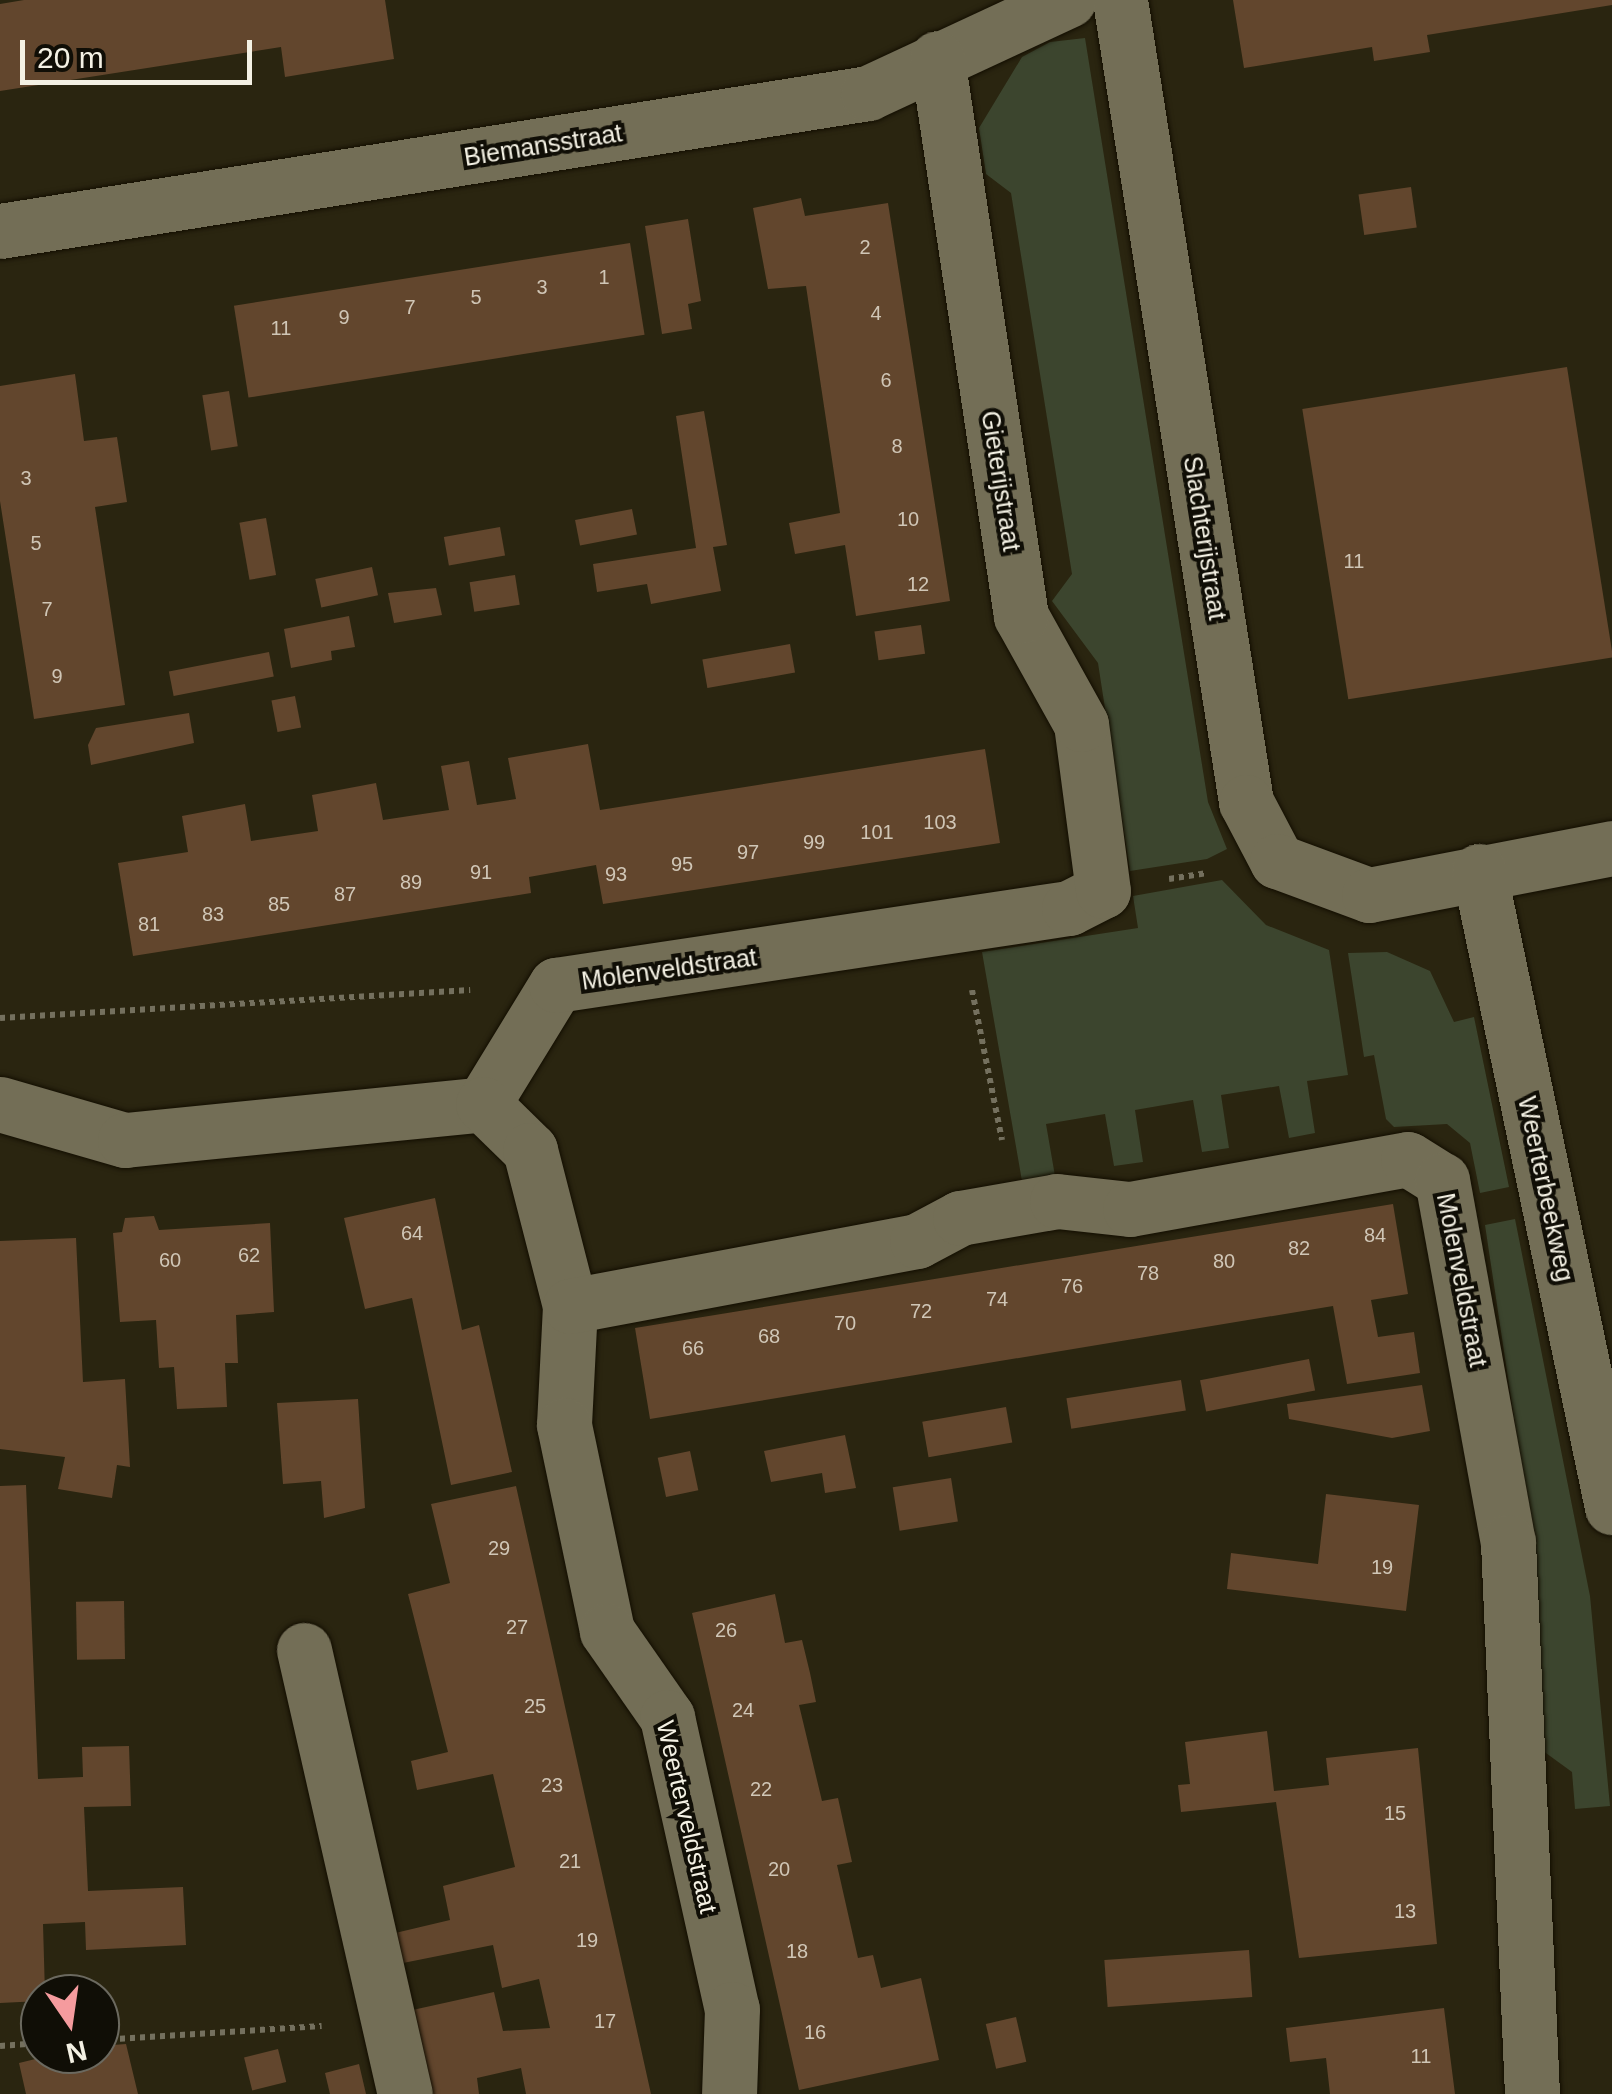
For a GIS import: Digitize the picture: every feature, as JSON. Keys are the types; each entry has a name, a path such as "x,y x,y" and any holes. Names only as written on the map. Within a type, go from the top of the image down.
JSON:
{"street":[{"name":"Biemansstraat","path":"0,231 868,93 1068,0"},
{"name":"Slachterijstraat","path":"1120,0 1246,802 1277,861"},
{"name":"Gieterijstraat","path":"937,58 1022,616 1081,724 1103,891"},
{"path":"1277,861 1369,896 1612,848"},
{"name":"Weerterbeekweg","path":"1479,872 1612,1507"},
{"name":"Molenveldstraat","path":"483,1104 556,985 1069,908 1103,891"},
{"path":"0,1104 125,1140 483,1104"},
{"name":"Weerterveldstraat","path":"483,1104 530,1150 570,1306 568,1444 606,1631 667,1716 732,2008 729,2094"},
{"name":"Molenveldstraat","path":"570,1306 917,1241 960,1218 1057,1200 1130,1209 1408,1159 1442,1180 1508,1542 1532,2094"},
{"path":"304,1650 405,2094"}],"path":[{"path":"1103,891 1277,861"},
{"path":"958,926 1016,1207"},
{"path":"0,1018 556,985"},
{"path":"120,2039 388,2022"}],"green space":[{"path":"1085,38 1208,802 1227,849 1207,859 1130,871 1098,663 1052,601 1072,574 1011,193 986,174 979,128 1022,57 1050,42"},
{"path":"1222,880 1266,925 1329,950 1348,1075 1307,1081 1315,1133 1289,1138 1279,1086 1221,1095 1229,1148 1202,1152 1193,1100 1135,1110 1143,1162 1114,1166 1105,1114 1046,1124 1055,1176 1022,1181 982,952 1138,928 1133,896"},
{"path":"1387,952 1430,971 1454,1022 1474,1017 1509,1187 1480,1193 1470,1143 1447,1124 1394,1127 1386,1119 1374,1055 1364,1057 1348,953"},
{"path":"1515,1219 1590,1596 1610,1806 1575,1809 1572,1772 1539,1748 1530,1525 1485,1225"}],"building":[{"path":"24,0 385,0 394,59 285,77 281,47 0,91 0,4"},
{"path":"1233,0 1612,0 1612,5 1427,35 1430,52 1374,61 1372,47 1244,68"},
{"path":"1411,187 1417,228 1364,235 1359,194"},
{"path":"801,198 805,216 888,203 950,601 856,616 845,545 795,554 789,523 840,513 806,286 768,289 753,208"},
{"path":"688,219 701,301 688,304 692,329 662,334 645,226"},
{"path":"630,243 645,335 248,398 234,306"},
{"path":"1567,367 1612,658 1348,699 1302,409"},
{"path":"75,374 84,441 117,437 127,502 95,507 125,705 34,719 0,501 0,386"},
{"path":"229,391 238,446 211,451 202,395"},
{"path":"704,411 727,545 713,547 721,591 651,604 647,584 597,592 593,564 696,548 676,416"},
{"path":"632,509 637,535 580,546 575,520"},
{"path":"266,518 276,575 249,580 239,523"},
{"path":"500,527 505,556 449,565 444,537"},
{"path":"372,567 378,595 321,607 315,579"},
{"path":"515,575 520,605 474,612 470,582"},
{"path":"436,588 442,615 394,623 388,593"},
{"path":"349,616 355,647 331,651 332,660 291,668 284,629"},
{"path":"921,625 925,654 878,660 874,632"},
{"path":"790,644 795,673 707,688 702,659"},
{"path":"269,652 274,677 174,696 169,671"},
{"path":"295,696 301,727 278,732 271,701"},
{"path":"189,713 194,743 91,765 88,745 96,728"},
{"path":"588,744 600,810 985,749 1000,843 603,904 596,865 529,877 531,893 133,956 118,863 188,852 182,816 245,804 251,841 318,831 312,795 376,783 383,820 449,810 441,766 469,761 477,805 516,799 508,758"},
{"path":"435,1198 462,1330 479,1325 512,1472 451,1485 412,1298 365,1309 344,1218"},
{"path":"1393,1204 1408,1294 1371,1300 1378,1337 1414,1332 1420,1373 1347,1384 1333,1306 650,1419 635,1328"},
{"path":"154,1216 159,1230 270,1223 274,1312 236,1315 238,1363 225,1363 227,1407 177,1409 174,1367 159,1368 156,1320 120,1322 113,1233 122,1232 125,1218"},
{"path":"76,1238 83,1382 125,1379 130,1467 117,1465 112,1498 58,1489 65,1457 0,1449 0,1241"},
{"path":"1309,1359 1315,1390 1206,1412 1200,1380"},
{"path":"1181,1380 1186,1411 1071,1429 1066,1398"},
{"path":"1422,1385 1430,1431 1392,1438 1289,1419 1287,1404"},
{"path":"358,1399 365,1508 324,1518 321,1481 283,1484 277,1403"},
{"path":"1006,1407 1012,1442 929,1457 922,1422"},
{"path":"845,1435 856,1488 825,1493 822,1473 771,1482 764,1451"},
{"path":"690,1451 698,1490 666,1497 658,1458"},
{"path":"951,1478 958,1521 900,1531 893,1487"},
{"path":"26,1485 38,1779 83,1777 82,1747 129,1746 131,1806 84,1807 88,1891 183,1887 186,1945 86,1950 85,1922 43,1924 44,1974 20,1974 20,2002 0,2003 0,1486"},
{"path":"516,1486 651,2094 526,2094 521,2068 477,2078 479,2094 427,2094 408,2011 494,1992 503,2031 550,2028 539,1979 502,1988 493,1945 398,1964 391,1934 450,1920 443,1886 515,1867 493,1774 417,1790 411,1761 448,1752 408,1594 450,1583 431,1504"},
{"path":"1326,1494 1419,1505 1406,1611 1227,1589 1231,1553 1318,1564"},
{"path":"775,1594 785,1643 802,1640 810,1673 816,1702 799,1705 822,1801 838,1798 852,1862 837,1865 858,1958 873,1955 881,1988 921,1978 939,2060 799,2090 692,1613"},
{"path":"124,1601 125,1659 77,1660 76,1602"},
{"path":"1267,1731 1274,1791 1329,1785 1326,1758 1418,1748 1437,1944 1299,1958 1276,1802 1181,1812 1178,1785 1190,1784 1185,1742"},
{"path":"1249,1950 1252,1997 1108,2007 1104,1960"},
{"path":"1444,2008 1455,2094 1330,2094 1326,2058 1290,2062 1286,2028"},
{"path":"1016,2017 1026,2062 996,2069 986,2024"},
{"path":"120,2044 126,2044 138,2094 26,2094 21,2074 120,2074"},
{"path":"278,2049 286,2082 252,2090 244,2057"},
{"path":"359,2064 366,2094 330,2094 325,2073"}]}
